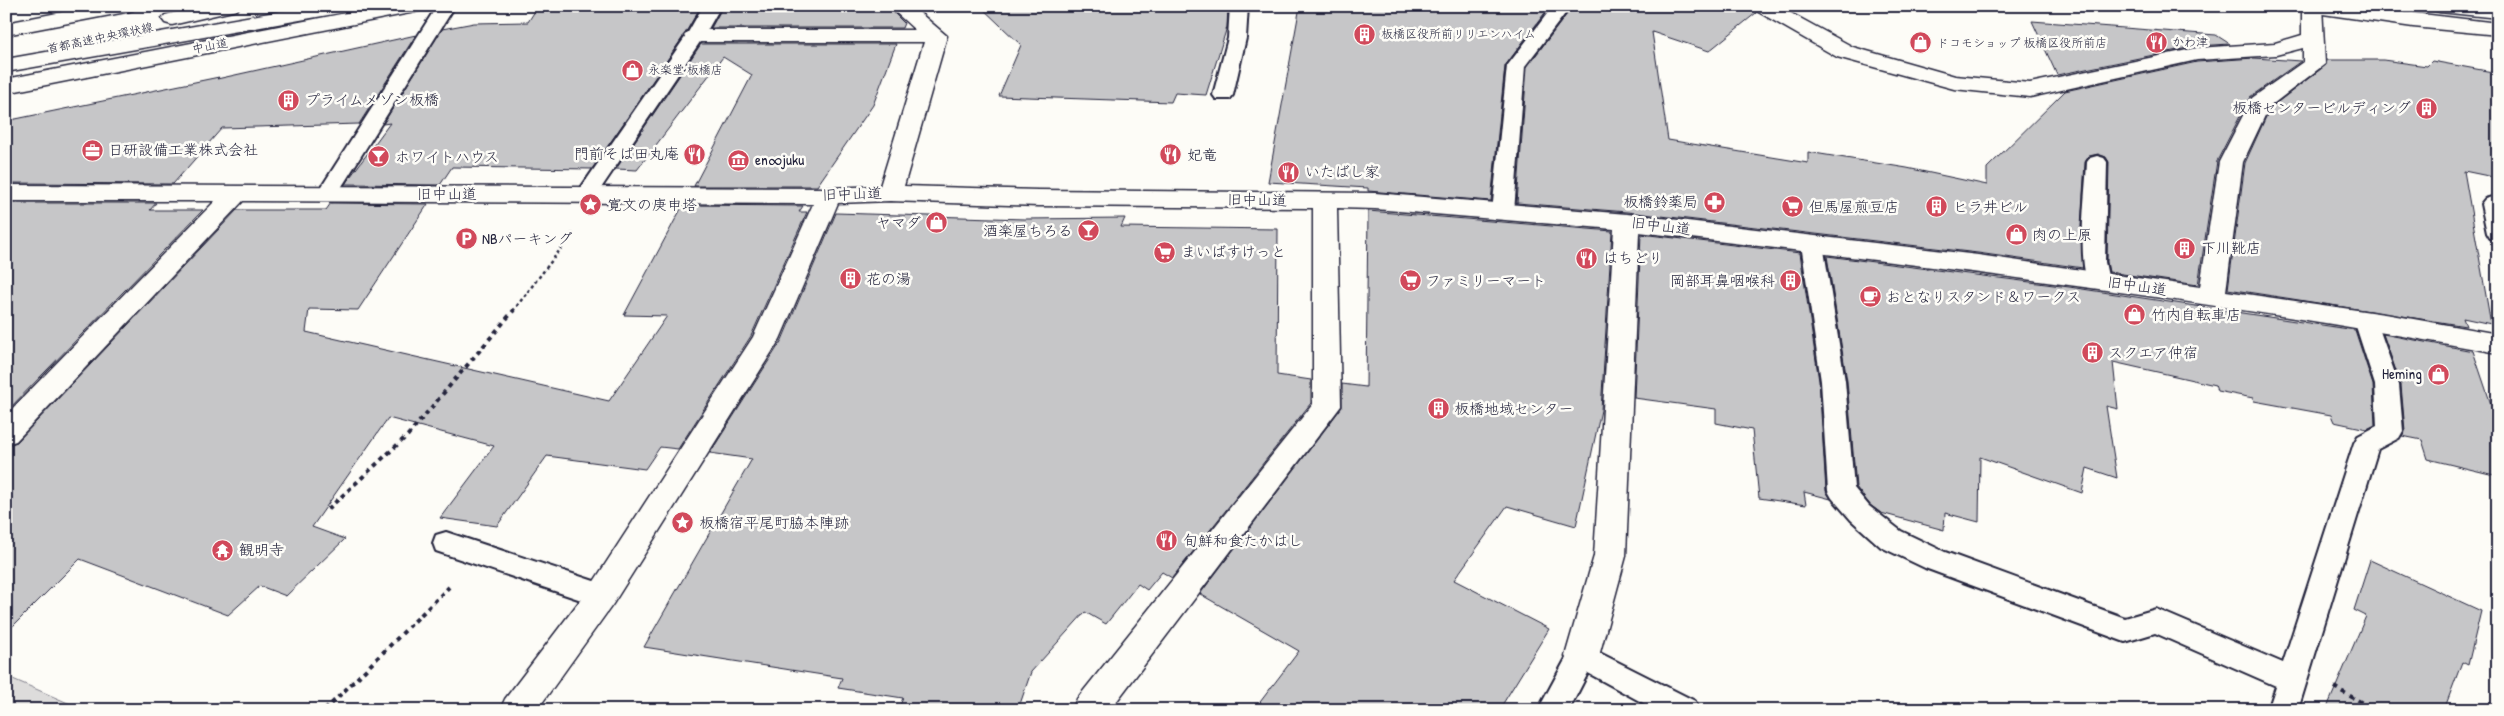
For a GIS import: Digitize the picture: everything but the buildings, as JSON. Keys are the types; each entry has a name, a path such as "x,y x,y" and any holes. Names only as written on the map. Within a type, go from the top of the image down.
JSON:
{"main road":[{"path":"6,29 126,6"},
{"name":"首都高速中央環状線","path":"6,56 230,6"},
{"name":"首都高速中央環状線","path":"6,56 253,6"},
{"path":"6,65 331,6"},
{"path":"6,65 345,6"},
{"name":"中山道","path":"6,86 415,6"},
{"path":"904,6 903,10 936,36"},
{"path":"1762,6 1845,52 1954,82 2030,90 2197,54 2276,49 2313,39"},
{"path":"2212,298 2231,162 2260,103 2314,64 2310,6 2413,21 2498,29"},
{"path":"2440,6 2498,12"},
{"path":"695,36 936,36"},
{"path":"890,193 936,36"},
{"name":"旧中山道","path":"6,193 829,196 890,193 1038,198 1374,201 1627,222 1812,244 2098,281 2366,320 2498,344"},
{"path":"6,433 237,194"},
{"path":"517,710 602,595 766,339 829,196"},
{"path":"1089,710 1327,406 1326,200"},
{"path":"1582,656 1610,556 1627,222"}],"lane":[{"path":"327,194 446,6"},
{"path":"592,195 695,36 712,6"},
{"path":"1223,95 1237,38 1239,6"},
{"path":"1503,212 1516,66 1562,6"},
{"path":"2097,162 2094,262 2098,281"},
{"path":"2498,206 2492,204 2498,233"},
{"path":"1812,244 1833,381 1841,491 1860,513 1890,539 1935,560 2125,630 2156,620 2292,680"},
{"path":"2282,710 2366,443 2390,431 2387,385 2366,320"},
{"path":"446,544 602,595"},
{"path":"1553,710 1582,656 1684,710"}],"path":[{"path":"328,509 408,435 538,281 592,195"},
{"path":"326,710 482,555"}],"shaded area":[{"path":"6,676 84,710 6,710"}],"place":[{"name":"板橋区役所前リリエンハイム","path":"1365,34"},
{"name":"かわ津","path":"2156,42"},
{"name":"ドコモショップ 板橋区役所前店","path":"1921,43"},
{"name":"永楽堂 板橋店","path":"632,70"},
{"name":"プライムメゾン板橋","path":"289,100"},
{"name":"板橋センタービルディング","path":"2427,108"},
{"name":"日研設備工業株式会社","path":"92,150"},
{"name":"門前そば田丸庵","path":"695,154"},
{"name":"妃竜","path":"1171,155"},
{"name":"ホワイトハウス","path":"379,157"},
{"name":"en∞juku","path":"739,160"},
{"name":"いたばし家","path":"1289,172"},
{"name":"板橋鈴薬局","path":"1714,202"},
{"name":"寛文の庚申塔","path":"591,205"},
{"name":"但馬屋煎豆店","path":"1793,207"},
{"name":"ヒラ井ビル","path":"1937,207"},
{"name":"ヤマダ","path":"937,223"},
{"name":"酒楽屋ちろる","path":"1089,231"},
{"name":"肉の上原","path":"2016,235"},
{"name":"NBパーキング","path":"466,239"},
{"name":"下川靴店","path":"2185,248"},
{"name":"まいばすけっと","path":"1165,252"},
{"name":"はちどり","path":"1587,258"},
{"name":"花の湯","path":"850,279"},
{"name":"ファミリーマート","path":"1410,281"},
{"name":"岡部耳鼻咽喉科","path":"1791,281"},
{"name":"おとなりスタンド＆ワークス","path":"1870,297"},
{"name":"竹内自転車店","path":"2135,315"},
{"name":"スクエア仲宿","path":"2092,353"},
{"name":"Heming","path":"2438,374"},
{"name":"板橋地域センター","path":"1438,409"},
{"name":"板橋宿平尾町脇本陣跡","path":"683,523"},
{"name":"旬鮮和食たかはし","path":"1167,541"},
{"name":"観明寺","path":"223,550"}]}
